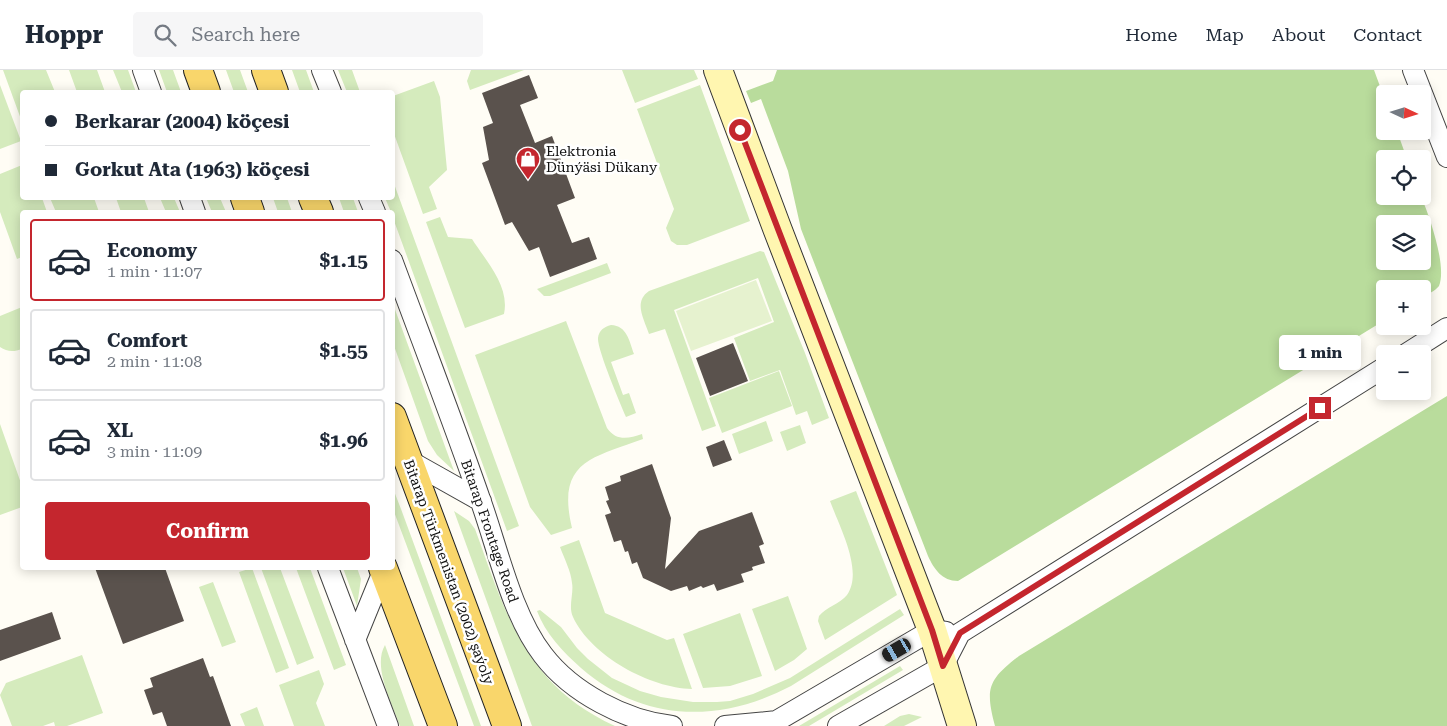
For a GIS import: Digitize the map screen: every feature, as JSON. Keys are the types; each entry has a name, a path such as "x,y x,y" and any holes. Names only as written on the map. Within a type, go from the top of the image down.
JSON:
{"main road":[{"path":"198,70 205,90"},
{"path":"266,70 273,90"},
{"name":"Bitarap Türkmenistan (2002) şaýoly","path":"395,425 507,726"},
{"path":"385,570 443,726"}],"street":[{"path":"143,70 150,90"},
{"path":"322,70 330,90"},
{"path":"718,70 780,237 932,630 962,726"},
{"path":"1414,70 1447,157"},
{"name":"Bitarap Frontage Road","path":"395,268 481,501 519,614 534,643 558,672 603,704 636,718 672,726"},
{"path":"1420,345 1447,328"},
{"path":"838,726 943,666 960,633 1376,373"},
{"path":"408,460 481,501"},
{"path":"329,570 388,726"},
{"path":"355,640 383,570"},
{"path":"725,726 773,723 932,630 960,633"}],"green space":[{"path":"3,70 46,70 54,90 20,90 20,117"},
{"path":"69,70 97,70 104,90 76,90"},
{"path":"113,70 128,70 135,90 121,90"},
{"path":"159,70 173,70 180,90 166,90"},
{"path":"226,70 240,70 247,90 233,90"},
{"path":"292,70 306,70 313,90 299,90"},
{"path":"338,70 352,70 359,90 346,90"},
{"path":"471,70 524,70 470,90 467,81"},
{"path":"622,70 694,70 698,79 635,103"},
{"path":"777,70 1374,70 1380,85 1376,85 1376,140 1400,140 1404,150 1376,150 1376,205 1424,205 1428,215 1376,215 1376,270 1431,270 1431,224 1441,267 1439,286 1431,292 1431,280 1376,280 1376,326 958,581 947,579 939,573 928,556 801,229 788,171 761,99 751,103 746,91 773,81"},
{"path":"434,81 440,97 447,170 429,187 437,209 423,214 395,137 395,95"},
{"path":"0,85 20,141 0,149"},
{"path":"700,85 750,221 687,245 677,245 671,241 666,228 674,209 637,109"},
{"path":"20,166 20,200 43,200 46,210 20,210 20,258 17,259 0,212 0,174"},
{"path":"395,186 519,526 507,531 395,223 395,210 390,210 386,200 395,200"},
{"path":"51,200 95,200 98,210 55,210"},
{"path":"117,200 145,200 148,210 120,210"},
{"path":"161,200 175,200 179,210 165,210"},
{"path":"207,200 221,200 225,210 211,210"},
{"path":"274,200 288,200 291,210 277,210"},
{"path":"340,200 354,200 357,210 343,210"},
{"path":"440,217 448,237 472,239 496,274 505,304 504,314 465,328 426,222"},
{"path":"760,251 764,252 829,418 812,425 807,411 796,415 780,370 750,381 734,338 774,322 758,278 674,310 716,426 702,431 665,329 649,334 641,311 642,300 649,291"},
{"path":"607,263 611,273 550,296 544,296 537,289"},
{"path":"756,280 772,321 691,351 676,311"},
{"path":"20,308 20,349 8,351 0,347 0,316"},
{"path":"395,309 454,471 437,455 428,441 395,349"},
{"path":"566,321 607,428 618,437 627,438 642,434 643,439 594,458 582,466 574,475 569,488 568,506 572,528 551,535 530,507 475,355"},
{"path":"611,325 624,331 634,354 611,362 623,395 629,393 636,413 626,417 609,376 598,338 604,328"},
{"path":"779,371 792,406 722,433 709,398"},
{"path":"1447,396 1447,726 995,726 990,702 992,686 1001,672 1019,656"},
{"path":"766,421 773,441 739,454 732,434"},
{"path":"0,424 20,480 20,508 0,515"},
{"path":"800,425 806,443 787,451 780,432"},
{"path":"856,491 897,595 825,640 818,621 819,616 847,595 852,585 853,574 844,535 830,501"},
{"path":"395,494 481,726 474,726 395,514"},
{"path":"454,511 469,521 475,529 509,618 539,668 560,690 584,709 615,726 532,726"},
{"path":"579,540 605,613 667,640 674,638 692,689 658,683 641,676 607,657 593,645 582,631 573,617 571,578 560,547"},
{"path":"253,570 289,668 276,673 239,572"},
{"path":"262,570 281,570 314,658 297,665"},
{"path":"297,570 311,570 346,665 334,670"},
{"path":"344,570 358,570 361,579 357,606"},
{"path":"213,582 236,642 222,647 199,587"},
{"path":"788,596 807,649 794,660 775,671 752,609"},
{"path":"900,609 904,615 791,686 737,707 710,711 656,708 630,699 605,686 581,668 561,649 545,627 537,611 540,610 561,627 588,659 612,678 640,691 661,697 693,702 717,702 730,701 753,694 790,678"},
{"path":"740,613 762,676 730,686 703,688 683,634"},
{"path":"385,645 414,726 400,726 385,686 381,664"},
{"path":"82,655 103,713 67,726 55,726 54,722 43,726 12,726 0,695 6,683"},
{"path":"900,666 903,670 809,726 799,726"},
{"path":"319,670 324,684 316,703 325,726 294,726 279,685"},
{"path":"257,707 264,726 245,726 240,714"},
{"path":"909,714 922,717 904,726 884,726 900,716"}],"building":[{"name":"Elektronia Dünýäsi Dükany","path":"529,75 538,98 520,105 535,143 552,136 575,198 557,205 572,243 589,237 597,259 550,277 539,247 529,251 512,222 505,225 482,163 489,160 483,127 493,123 482,93"},
{"path":"733,343 748,381 710,396 696,358"},
{"path":"724,440 732,460 713,467 706,447"},
{"path":"652,464 671,518 665,569 699,531 752,512 764,544 759,546 765,563 752,567 753,570 741,574 744,582 717,591 714,584 703,588 701,586 689,591 687,586 671,591 643,578 637,562 632,564 628,551 625,552 621,540 614,542 605,515 611,513 606,501 609,500 605,487 621,481 620,476"},
{"path":"96,570 166,570 184,621 123,644"},
{"path":"52,612 61,639 0,661 0,630"},
{"path":"203,658 210,677 213,676 231,726 167,726 162,712 153,715 144,690 153,687 150,678"}],"place":[{"name":"Elektronia Dünýäsi Dükany","path":"528,180"}],"route":[{"path":"740,130 932,630 943,666 960,633 1320,408"}]}
